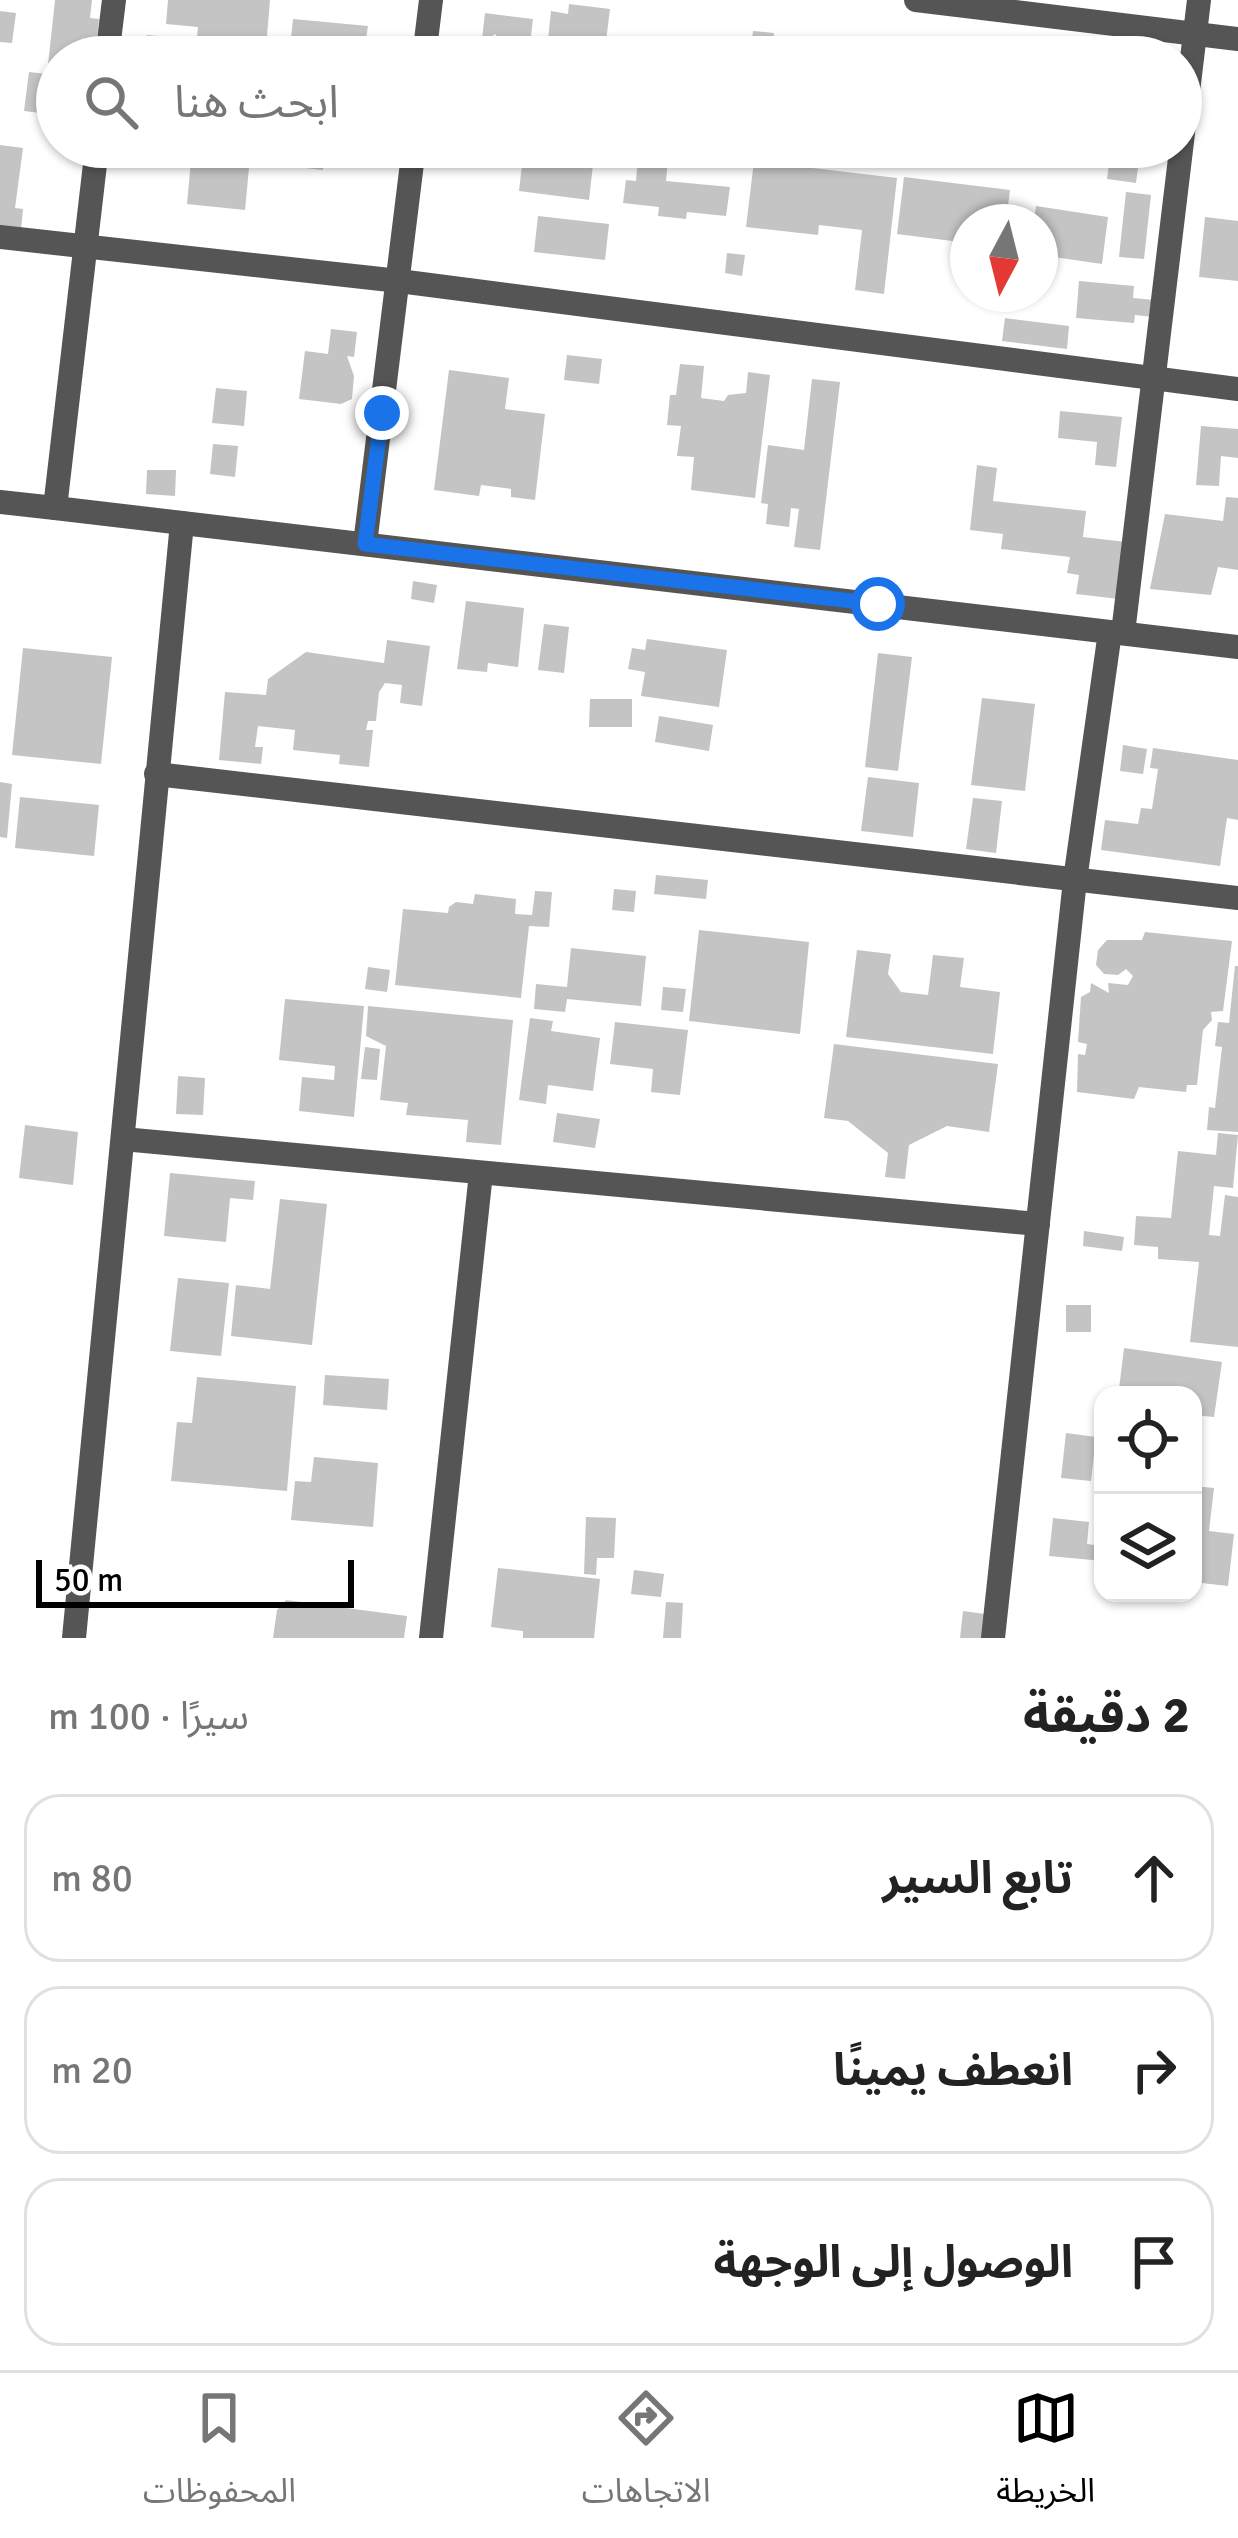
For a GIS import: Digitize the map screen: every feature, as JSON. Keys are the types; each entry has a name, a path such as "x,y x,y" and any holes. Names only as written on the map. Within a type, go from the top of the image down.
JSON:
{"street":[{"path":"110,36 114,0"},
{"path":"427,36 431,0"},
{"path":"916,0 1238,39"},
{"path":"1195,34 1199,0"},
{"path":"55,508 95,168"},
{"path":"365,544 412,168"},
{"path":"993,1638 1075,880 1155,380 1180,168"},
{"path":"0,237 399,281 1238,389"},
{"path":"0,502 1238,647"},
{"path":"74,1638 182,523"},
{"path":"156,774 1238,898"},
{"path":"123,1139 1038,1224"},
{"path":"431,1638 481,1173"}],"building":[{"path":"55,0 92,0 90,18 99,19 97,36 51,36"},
{"path":"168,0 270,0 267,36 197,36 198,27 166,24"},
{"path":"569,4 610,9 607,36 548,36 551,11 568,14"},
{"path":"0,11 16,13 12,43 0,42"},
{"path":"485,13 533,19 531,36 482,36"},
{"path":"293,19 368,26 366,36 291,36"},
{"path":"29,72 36,73 36,112 24,111"},
{"path":"0,145 23,148 15,208 23,209 21,230 0,228"},
{"path":"190,168 249,168 245,210 187,204"},
{"path":"522,168 593,168 589,200 519,191"},
{"path":"637,168 667,168 666,181 730,187 726,216 687,212 686,219 658,216 659,207 623,203 626,180 636,181"},
{"path":"753,168 813,168 897,178 884,294 855,290 862,230 819,225 818,235 746,227"},
{"path":"1108,168 1138,168 1136,183 1107,179"},
{"path":"904,177 1010,190 1008,204 950,204 950,241 897,234"},
{"path":"1126,192 1151,195 1144,259 1119,257"},
{"path":"1058,209 1108,217 1102,264 1058,258"},
{"path":"538,216 609,224 605,260 534,252"},
{"path":"1205,217 1238,221 1238,281 1199,277"},
{"path":"727,253 745,255 742,276 725,273"},
{"path":"1079,281 1134,286 1133,298 1154,300 1153,317 1135,315 1134,323 1076,318"},
{"path":"1005,318 1069,326 1067,349 1002,341"},
{"path":"331,329 357,332 354,357 347,356 354,376 352,399 341,404 299,399 305,351 328,354"},
{"path":"567,355 602,359 599,384 564,380"},
{"path":"680,364 704,366 701,398 724,401 728,395 746,393 748,372 770,375 755,498 691,490 694,457 677,456 681,426 667,425"},
{"path":"449,370 509,378 505,409 545,414 535,500 511,497 511,489 481,485 479,496 434,490"},
{"path":"812,379 840,382 820,550 794,547 799,509 791,508 789,527 766,524 768,504 761,503 768,445 804,450"},
{"path":"216,388 247,391 244,426 212,423"},
{"path":"1060,411 1122,417 1116,467 1095,465 1097,442 1058,438"},
{"path":"1201,426 1238,429 1238,458 1221,456 1219,486 1196,485"},
{"path":"213,444 238,446 235,477 210,474"},
{"path":"977,465 997,468 993,501 1086,511 1083,537 1126,542 1119,599 1076,594 1079,575 1067,573 1070,557 1001,549 1003,534 970,530"},
{"path":"147,470 176,470 175,496 146,494"},
{"path":"1226,497 1238,498 1238,570 1218,567 1211,595 1150,589 1165,514 1223,521"},
{"path":"413,581 437,585 434,603 411,599"},
{"path":"466,601 524,608 518,667 488,663 487,672 457,669"},
{"path":"544,624 569,627 564,673 538,670"},
{"path":"647,639 727,650 719,707 641,696 645,672 628,669 632,648 645,650"},
{"path":"387,640 430,646 422,706 400,703 402,685 385,683 379,692 376,721 368,721 366,730 373,730 369,767 339,764 340,755 293,750 295,730 258,726 255,747 263,747 261,764 219,760 225,692 266,695 268,679 306,652 384,663"},
{"path":"23,648 112,657 101,764 12,755"},
{"path":"878,653 912,657 898,771 865,767"},
{"path":"982,698 1035,704 1025,791 971,785"},
{"path":"590,699 632,699 632,727 589,727"},
{"path":"659,716 713,725 709,751 655,742"},
{"path":"1123,745 1147,749 1143,774 1120,771"},
{"path":"1153,748 1238,760 1238,820 1227,818 1220,866 1101,850 1105,820 1138,824 1141,808 1152,809 1158,769 1150,768"},
{"path":"868,777 919,783 913,837 861,831"},
{"path":"0,782 12,784 7,838 0,837"},
{"path":"20,797 99,805 94,856 15,848"},
{"path":"973,798 1002,801 996,853 966,849"},
{"path":"656,875 708,880 706,899 654,894"},
{"path":"614,889 636,891 634,912 612,910"},
{"path":"535,891 552,892 549,927 529,926 521,998 395,985 403,909 448,913 456,902 473,904 475,894 516,899 515,914 532,915"},
{"path":"699,930 809,942 800,1034 689,1021"},
{"path":"1145,932 1232,941 1223,1011 1211,1012 1212,1020 1203,1030 1197,1085 1187,1085 1186,1092 1139,1087 1134,1099 1077,1092 1078,1054 1085,1055 1087,1044 1078,1042 1081,997 1090,992 1091,983 1109,993 1108,983 1128,985 1133,976 1126,969 1118,975 1104,974 1096,965 1098,950 1107,940 1142,940"},
{"path":"571,948 646,956 641,1006 567,999 565,1012 534,1009 536,984 567,987"},
{"path":"857,950 891,954 888,974 901,992 928,995 933,955 964,958 960,987 1000,992 993,1054 846,1037"},
{"path":"1235,966 1238,1132 1207,1130 1209,1107 1215,1108 1222,1047 1215,1046 1218,1022 1229,1023"},
{"path":"368,967 390,970 387,992 365,989"},
{"path":"663,987 686,989 683,1012 661,1010"},
{"path":"285,999 364,1006 354,1117 299,1111 302,1077 334,1080 335,1066 279,1060"},
{"path":"368,1006 513,1020 501,1145 466,1142 468,1120 406,1115 408,1103 380,1100 386,1046 366,1036"},
{"path":"530,1018 553,1021 551,1031 600,1038 593,1091 548,1085 546,1104 519,1100"},
{"path":"615,1022 688,1030 680,1095 651,1092 653,1069 610,1064"},
{"path":"834,1044 998,1064 989,1132 947,1126 909,1145 905,1179 885,1177 888,1153 848,1121 824,1118"},
{"path":"365,1047 380,1049 377,1080 361,1079"},
{"path":"178,1076 205,1078 203,1115 176,1114"},
{"path":"557,1113 600,1119 595,1148 553,1142"},
{"path":"25,1125 78,1132 73,1185 19,1178"},
{"path":"1218,1133 1238,1135 1233,1188 1214,1186 1209,1235 1220,1236 1225,1195 1238,1197 1238,1347 1190,1342 1199,1262 1158,1259 1158,1247 1134,1245 1136,1216 1171,1218 1178,1151 1216,1155"},
{"path":"170,1173 255,1181 253,1200 230,1198 226,1242 164,1236"},
{"path":"280,1199 327,1204 312,1345 231,1336 236,1285 270,1289"},
{"path":"1084,1231 1124,1237 1122,1251 1083,1246"},
{"path":"178,1278 229,1283 221,1356 170,1351"},
{"path":"1066,1305 1091,1305 1091,1332 1066,1332"},
{"path":"1124,1348 1222,1362 1214,1417 1202,1416 1202,1386 1119,1386"},
{"path":"325,1375 389,1379 387,1410 323,1405"},
{"path":"197,1377 296,1386 287,1491 171,1481 177,1422 192,1423"},
{"path":"1066,1433 1094,1437 1091,1481 1061,1478"},
{"path":"314,1457 378,1463 373,1527 291,1520 295,1481 311,1482"},
{"path":"1202,1487 1214,1488 1209,1531 1234,1534 1228,1586 1202,1583"},
{"path":"586,1517 616,1518 614,1558 597,1558 596,1575 584,1574"},
{"path":"1053,1518 1089,1522 1087,1544 1094,1545 1094,1560 1049,1556"},
{"path":"498,1568 600,1579 594,1638 523,1638 523,1631 491,1627"},
{"path":"634,1570 664,1574 661,1597 631,1594"},
{"path":"286,1600 407,1616 404,1638 273,1638 277,1610"},
{"path":"666,1602 683,1603 681,1638 663,1638"},
{"path":"963,1611 985,1614 982,1638 960,1638"}],"route":[{"path":"382,413 365,544 878,604"}]}
